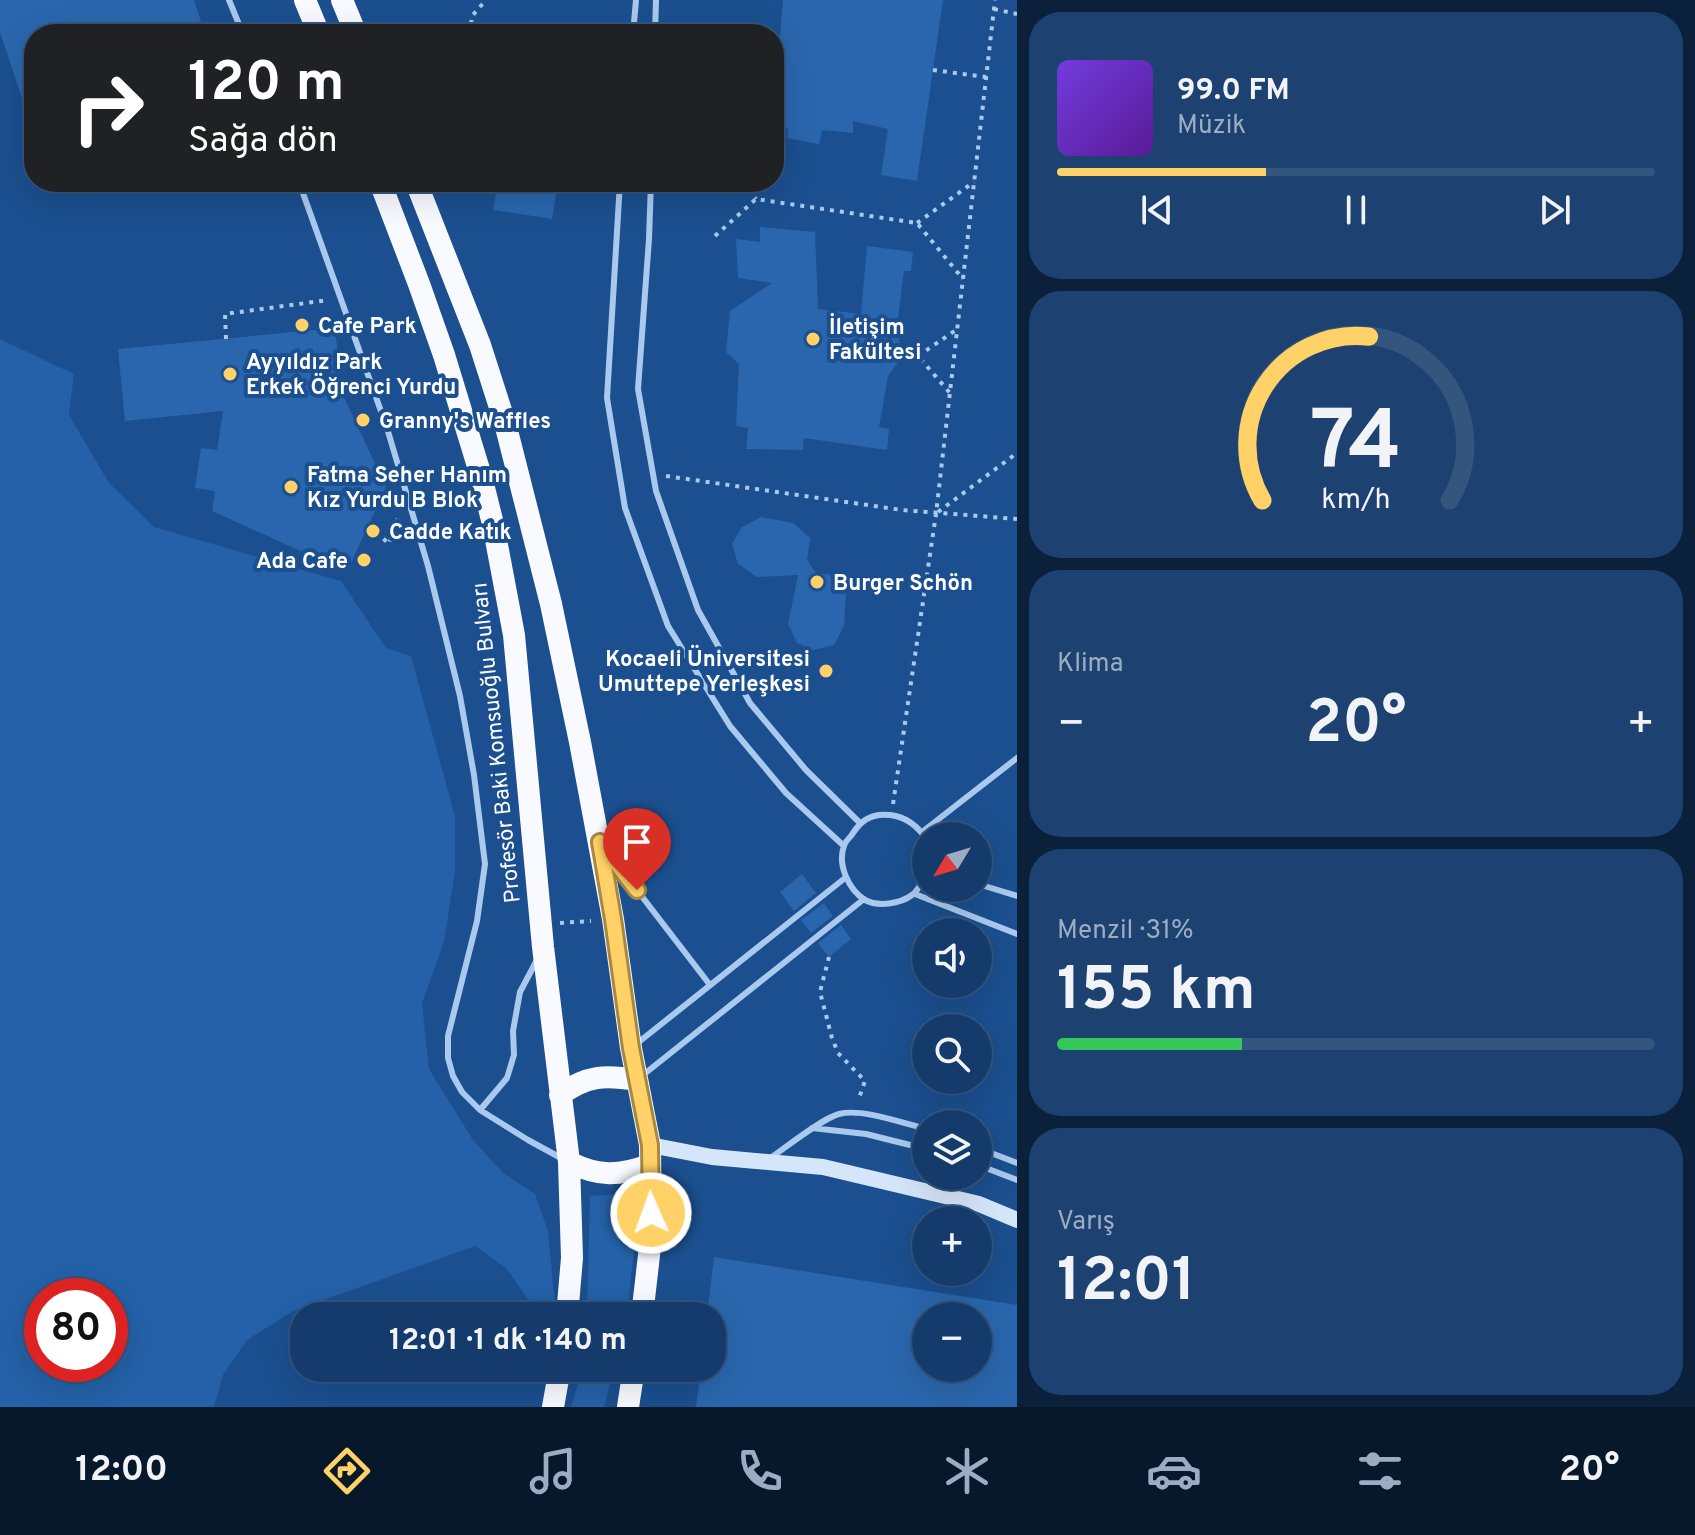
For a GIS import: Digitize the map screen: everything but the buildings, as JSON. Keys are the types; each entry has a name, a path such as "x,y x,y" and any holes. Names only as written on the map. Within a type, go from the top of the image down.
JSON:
{"highway":[{"path":"305,0 315,24"},
{"path":"342,0 352,24"},
{"name":"Profesör Baki Komsuoğlu Bulvarı","path":"384,192 444,355 481,476 514,635 543,947 569,1162 572,1258 568,1302"},
{"path":"420,192 480,345 505,423 551,604 600,842 649,1155 651,1238 644,1302"},
{"path":"560,1095 574,1085 603,1076 637,1080"},
{"path":"569,1162 586,1171 607,1174 630,1172 649,1155"},
{"path":"553,1407 557,1382"},
{"path":"628,1407 632,1382"}],"main road":[{"path":"649,1155 823,1167 979,1204 1017,1220"}],"lane":[{"path":"229,0 239,24"},
{"path":"634,24 636,0"},
{"path":"655,24 656,0"},
{"path":"303,192 387,428 428,566 460,696 481,819 485,864 482,889 448,1036 448,1058 462,1092 480,1110 569,1162"},
{"path":"619,192 607,398 625,508 668,626 730,726 786,793 844,846"},
{"path":"651,192 638,389 656,491 698,610 750,703 806,770 860,823"},
{"path":"940,822 1017,758"},
{"path":"912,823 891,815 873,816 860,823 844,846 842,860 845,878 864,899 889,904 912,896"},
{"path":"600,842 710,985"},
{"path":"631,1048 845,878"},
{"path":"992,888 1017,896"},
{"path":"637,1080 864,899"},
{"path":"935,902 1017,934"},
{"path":"480,1110 507,1078 514,1055 513,1031 520,992 543,947"},
{"path":"764,1162 812,1128 838,1114 869,1114 912,1125"},
{"path":"812,1128 866,1134 912,1146"},
{"path":"992,1153 1017,1163"},
{"path":"992,1170 1017,1180"}],"path":[{"path":"471,24 472,16 486,0"},
{"path":"891,815 936,514 995,0"},
{"path":"994,9 1017,14"},
{"path":"933,70 986,77"},
{"path":"917,223 974,182"},
{"path":"750,192 756,199 917,223 963,279"},
{"path":"715,236 756,199"},
{"path":"226,339 225,314 342,298"},
{"path":"902,354 918,356 957,329"},
{"path":"918,356 950,393"},
{"path":"936,514 1017,453"},
{"path":"654,475 936,514 1017,519"},
{"path":"369,525 389,544 406,493"},
{"path":"841,576 925,585"},
{"path":"542,925 613,919"},
{"path":"829,957 820,992 832,1038 838,1053 865,1081 853,1114"}],"shaded area":[{"path":"0,339 74,374 69,415 109,483 154,527 341,581 386,648 411,656 455,816 455,871 444,942 422,1003 429,1069 473,1140 503,1173 535,1194 548,1231 555,1302 530,1302 507,1269 475,1246 318,1302 290,1302 290,1313 247,1340 223,1375 214,1407 0,1407"},
{"path":"640,1193 628,1302 587,1302 590,1196"},
{"path":"579,1382 610,1382 604,1407 571,1407"}],"place":[{"name":"Cafe Park","path":"302,325"},
{"name":"İletişim Fakültesi","path":"813,339"},
{"name":"Ayyıldız Park Erkek Öğrenci Yurdu","path":"230,374"},
{"name":"Granny's Waffles","path":"363,420"},
{"name":"Fatma Seher Hanım Kız Yurdu B Blok","path":"291,487"},
{"name":"Cadde Katık","path":"373,531"},
{"name":"Ada Cafe","path":"364,560"},
{"name":"Burger Schön","path":"817,582"},
{"name":"Kocaeli Üniversitesi Umuttepe Yerleşkesi","path":"826,671"}],"route":[{"path":"637,890 600,842 631,1048 650,1145 651,1213"}]}
